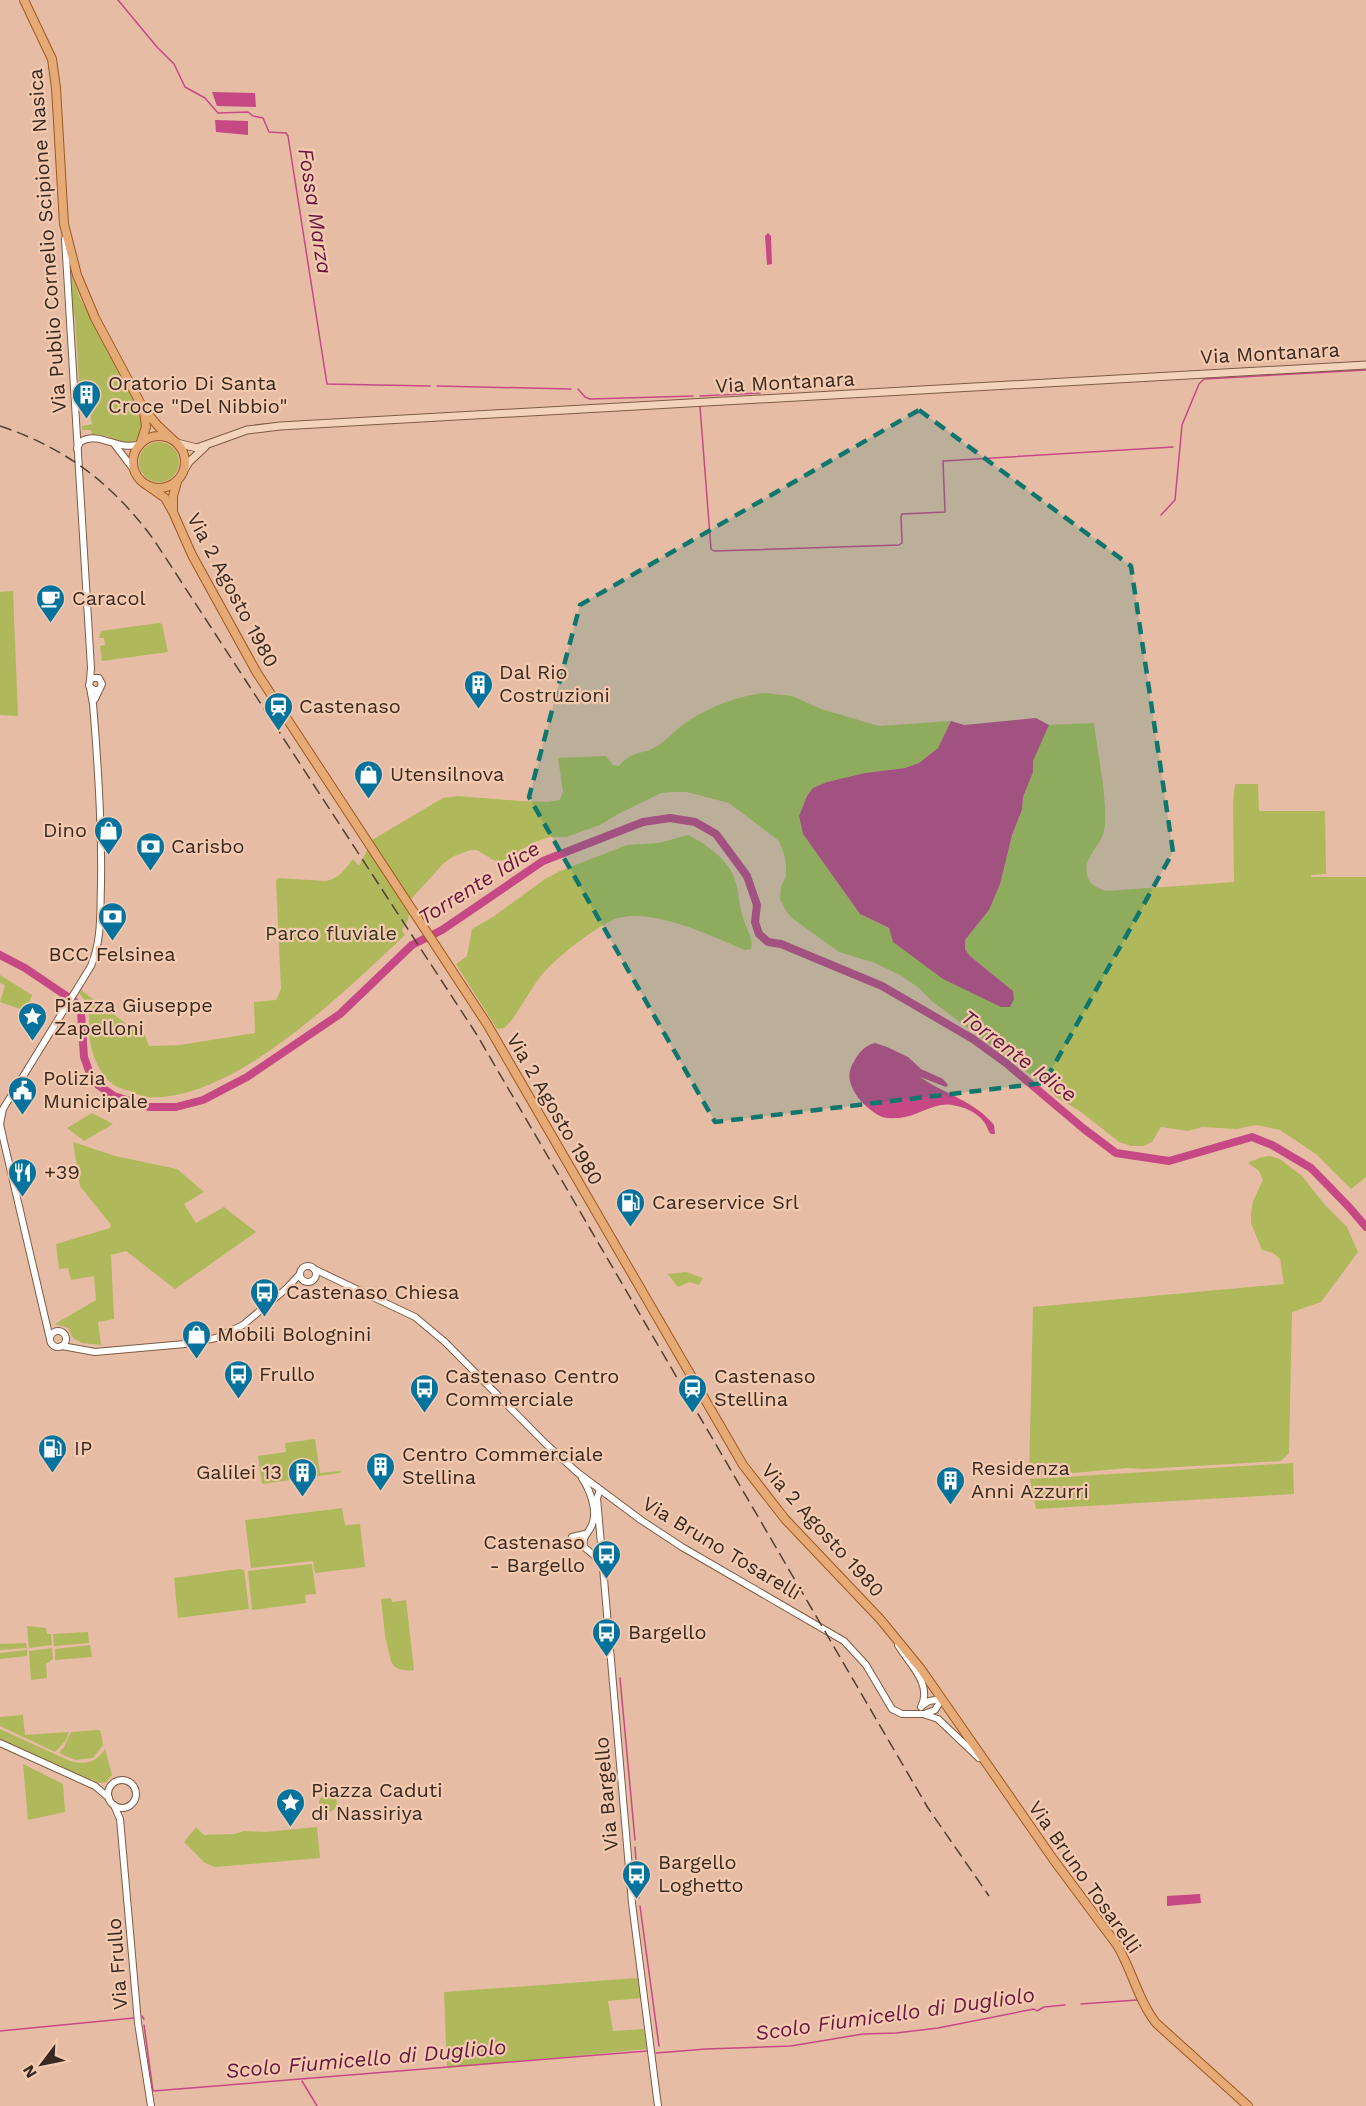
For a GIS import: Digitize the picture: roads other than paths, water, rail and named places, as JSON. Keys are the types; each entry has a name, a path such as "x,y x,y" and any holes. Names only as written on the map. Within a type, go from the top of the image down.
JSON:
{"main road":[{"name":"Via Publio Cornelio Scipione Nasica","path":"24,0 52,59 56,88 64,224"},
{"path":"64,224 71,258 85,296 143,408 175,441 184,454 185,466 177,482 163,488 148,486 139,479 134,470 134,456 141,444 146,427 143,408"},
{"name":"Via Montanara","path":"175,441 192,447 208,445 247,430 280,426 1366,365"},
{"path":"141,444 153,437 166,437 175,441"},
{"name":"Via Montanara","path":"183,472 189,462 208,445"},
{"name":"Via 2 Agosto 1980","path":"173,512 173,496 177,482"},
{"name":"Via 2 Agosto 1980","path":"148,486 165,498 192,555 257,673 499,1045 743,1465 785,1519 886,1627 921,1669 942,1699"},
{"name":"Via Bruno Tosarelli","path":"942,1699 1053,1859 1117,1945 1146,2010 1156,2023 1248,2106"}],"street":[{"name":"Via Publio Cornelio Scipione Nasica","path":"0,1119 3,1109 81,982 94,957 100,928 100,806 90,684 64,224"},
{"path":"77,449 80,442 88,438 129,447 141,444"},
{"path":"114,444 134,470"},
{"name":"Via Publio Cornelio Scipione Nasica","path":"90,658 102,684 93,704"},
{"path":"98,690 90,684 95,677 99,678"},
{"path":"0,1119 42,1311 54,1346 95,1352 185,1344 216,1338 243,1325 287,1288 306,1267 314,1269 316,1274 313,1280 287,1288"},
{"name":"Via Bruno Tosarelli","path":"314,1269 370,1294 421,1321 578,1473 682,1547 844,1641 866,1665 892,1709 902,1714 923,1714 938,1719 991,1770"},
{"path":"300,1274 306,1282"},
{"name":"Via Bruno Tosarelli","path":"313,1280 337,1281"},
{"path":"42,1311 50,1325 85,1350"},
{"path":"50,1339 53,1333 59,1331"},
{"path":"62,1346 66,1342 66,1336"},
{"path":"578,1473 591,1497 593,1518 583,1539 584,1547 598,1559 603,1568"},
{"path":"591,1497 600,1490"},
{"name":"Via Bargello","path":"600,1490 597,1498 632,1903 658,2106"},
{"path":"572,1537 585,1534"},
{"path":"886,1627 924,1688 925,1698 921,1707"},
{"path":"913,1713 929,1701 942,1699"},
{"path":"923,1714 935,1710 942,1699"},
{"path":"0,1743 95,1786 114,1805 127,1808"},
{"path":"95,1786 111,1786 121,1780 133,1785 136,1797 120,1819"},
{"path":"109,1798 111,1786"},
{"name":"Via Frullo","path":"114,1805 120,1819 129,1900 136,2000 151,2106"}],"waterway":[{"name":"Fossa Marza","path":"118,0 174,64 185,87 205,98 218,113 248,112 253,116 263,118 269,132 286,133 288,136 327,384 430,386"},
{"path":"1161,515 1175,500 1182,425 1199,384 1204,379 1366,370"},
{"name":"Fossa Marza","path":"437,386 571,389"},
{"name":"Fossa Marza","path":"578,389 590,399 693,396"},
{"name":"Fossa Marza","path":"700,396 760,393"},
{"path":"700,407 711,549 714,551 899,545 902,543 902,514 945,512 943,461 1173,447"},
{"name":"Torrente Idice","path":"0,955 25,968 74,1001 81,1012 84,1057 98,1085 114,1096 149,1107 176,1107 203,1100 247,1077 340,1014 412,945 442,930 543,861 643,822 670,818 695,822 716,834 747,876 757,905 755,922 759,934 768,942 781,944 882,986 973,1039 1006,1063 1116,1153 1169,1161 1252,1137 1272,1145 1311,1168 1366,1227"},
{"path":"620,1678 635,1840"},
{"path":"635,1847 639,1898"},
{"path":"640,1906 659,2046"},
{"name":"Scolo Fiumicello di Dugliolo","path":"1081,2004 1137,2000"},
{"name":"Scolo Fiumicello di Dugliolo","path":"656,2053 791,2046 863,2034 938,2028 1065,2005"},
{"name":"Scolo Fiumicello di Dugliolo","path":"0,2031 134,2018"},
{"name":"Scolo Fiumicello di Dugliolo","path":"144,2025 153,2091 647,2051"},
{"path":"302,2081 317,2106"}],"railway":[{"path":"0,426 46,445 86,470 122,502 154,540 477,1035 928,1808 989,1896"}],"place":[{"name":"Oratorio Di Santa Croce \"Del Nibbio\"","path":"87,420"},
{"name":"Caracol","path":"51,624"},
{"name":"Dal Rio Costruzioni","path":"478,710"},
{"name":"Castenaso","path":"278,732"},
{"name":"Utensilnova","path":"369,800"},
{"name":"Dino","path":"108,856"},
{"name":"Carisbo","path":"150,872"},
{"name":"BCC Felsinea","path":"112,942"},
{"name":"Piazza Giuseppe Zapelloni","path":"33,1042"},
{"name":"Polizia Municipale","path":"22,1116"},
{"name":"+39","path":"23,1198"},
{"name":"Careservice Srl","path":"631,1228"},
{"name":"Castenaso Chiesa","path":"265,1318"},
{"name":"Mobili Bolognini","path":"196,1360"},
{"name":"Frullo","path":"238,1400"},
{"name":"Castenaso Centro Commerciale","path":"424,1414"},
{"name":"Castenaso Stellina","path":"693,1414"},
{"name":"IP","path":"53,1474"},
{"name":"Centro Commerciale Stellina","path":"381,1492"},
{"name":"Galilei 13","path":"303,1498"},
{"name":"Residenza Anni Azzurri","path":"950,1506"},
{"name":"Castenaso - Bargello","path":"606,1580"},
{"name":"Bargello","path":"607,1658"},
{"name":"Piazza Caduti di Nassiriya","path":"290,1828"},
{"name":"Bargello Loghetto","path":"637,1900"}],"park label":[{"name":"Parco fluviale","path":"331,933"}]}
